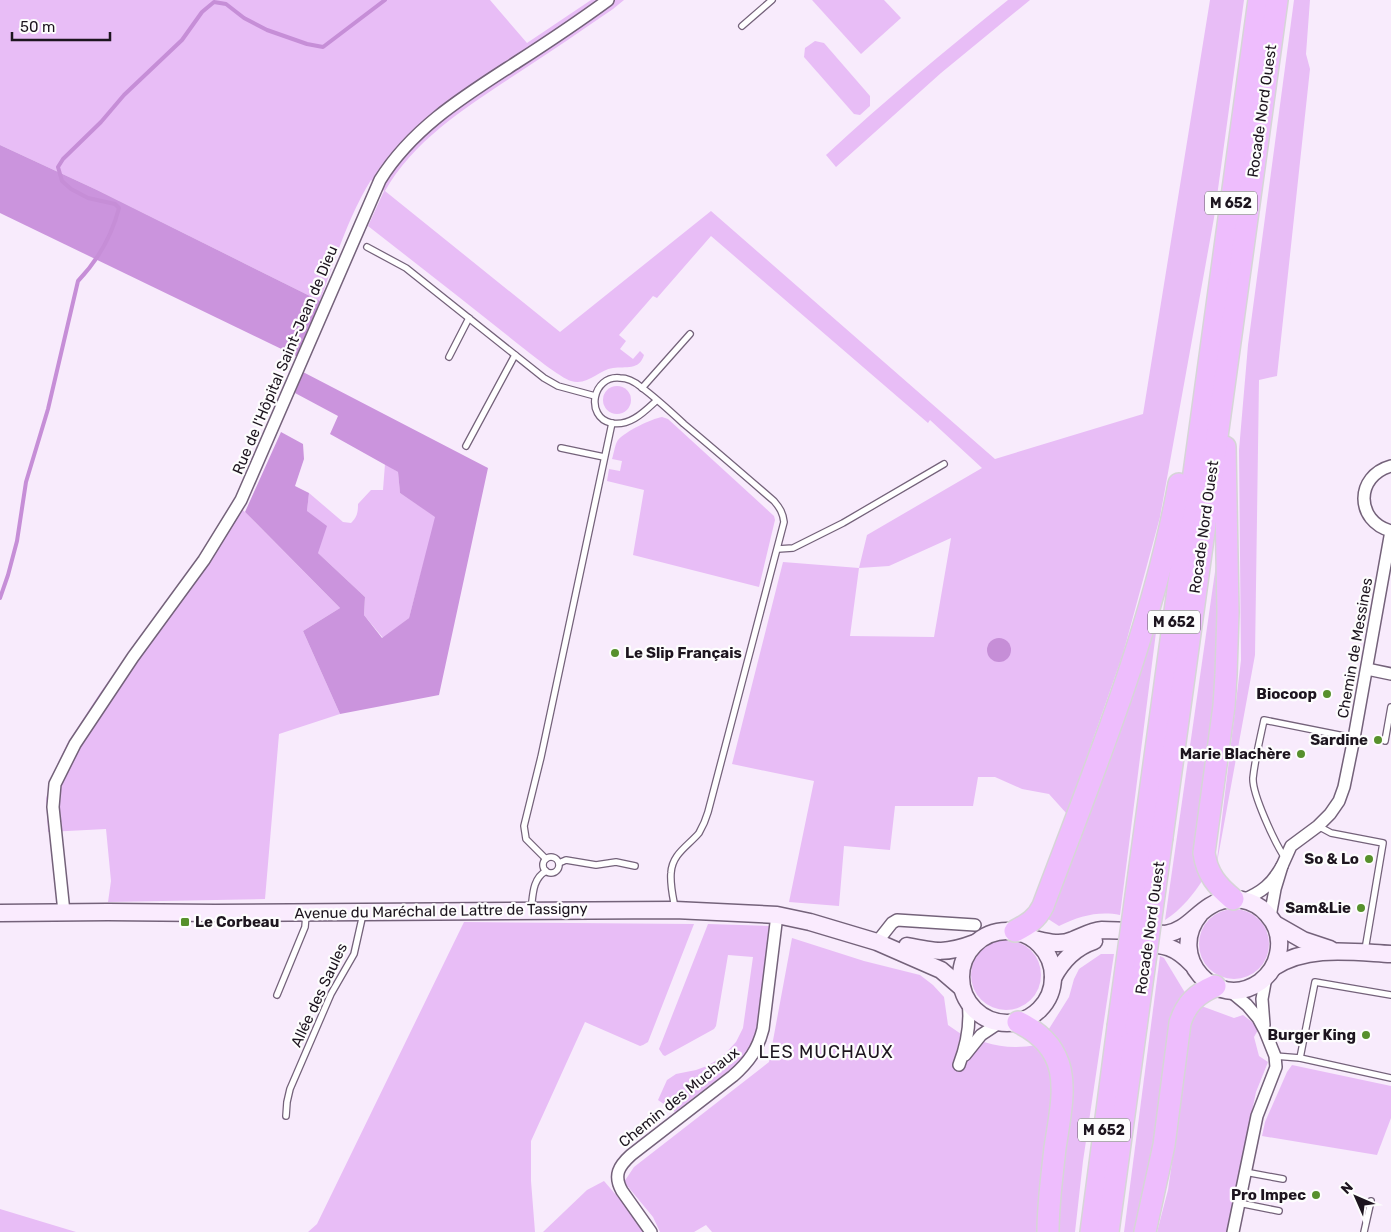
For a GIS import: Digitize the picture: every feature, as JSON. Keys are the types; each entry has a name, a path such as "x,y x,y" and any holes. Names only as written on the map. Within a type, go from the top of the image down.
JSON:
{"highway":[{"name":"Rocade Nord Ouest","path":"1091,1232 1127,1027 1153,837 1220,283 1259,0"},
{"name":"Rocade Nord Ouest","path":"1153,837 1219,420 1277,0"},
{"path":"1015,931 1036,919 1043,906 1101,752 1134,655 1162,560 1174,511 1197,376 1220,283"},
{"path":"1219,420 1226,453 1227,650 1224,706 1204,852 1206,864 1213,879 1238,900"},
{"path":"1145,1232 1164,1145 1180,1023 1194,997 1201,992 1222,988"},
{"path":"1008,1022 1033,1030 1047,1042 1059,1063 1062,1076 1062,1103 1052,1173 1048,1232"},
{"name":"Rocade Nord Ouest","path":"1108,1232 1127,1027"}],"main road":[{"name":"Avenue du Maréchal de Lattre de Tassigny","path":"877,942 942,952 956,950 975,943 993,932 1015,931 1034,939 1060,944 1087,933 1102,930 1166,934 1180,930 1215,903 1238,900"},
{"path":"1238,900 1256,905 1272,921 1302,940 1337,951"},
{"name":"Avenue du Maréchal de Lattre de Tassigny","path":"0,913 363,913 676,910 777,915 810,922 877,942 942,970 981,1016 1008,1022"},
{"path":"1193,966 1188,942 1192,927 1200,914"},
{"path":"1270,972 1277,959 1279,946 1278,933 1272,921"},
{"name":"Avenue du Maréchal de Lattre de Tassigny","path":"1034,939 1050,958 1053,978"},
{"path":"1008,1022 1029,1018 1043,1006 1049,996 1053,978 1061,965 1072,953 1086,944 1100,940 1166,946 1181,953 1202,978 1222,988 1249,988 1270,972 1300,955 1337,951 1391,954"},
{"path":"965,995 961,972 963,961 975,943"}],"street":[{"name":"Rue de l'Hôpital Saint-Jean de Dieu","path":"64,912 54,822 54,793 57,780 68,756 96,711 209,552 241,500 354,237 373,194 387,169 414,137 444,112 608,0"},
{"path":"1391,466 1381,470 1372,477 1366,487 1364,498 1366,509 1372,519 1380,527 1391,531"},
{"name":"Chemin de Messines","path":"1238,900 1267,887 1275,878 1296,841 1318,826 1335,807 1341,795 1348,774 1391,531"},
{"path":"1367,669 1391,674"},
{"name":"Chemin de Messines","path":"1272,921 1275,889 1284,862"},
{"name":"Chemin des Muchaux","path":"651,1232 618,1185 617,1172 631,1154 733,1076 748,1063 753,1055 763,1029 777,915"},
{"path":"877,942 892,923 897,920 975,924"},
{"path":"1265,1031 1262,999 1270,972"},
{"path":"1222,988 1251,1008 1265,1031 1276,1056 1276,1067 1273,1077 1257,1116 1233,1232"},
{"path":"965,995 968,1030 964,1052 959,1065 981,1035 1008,1022"}],"lane":[{"path":"742,26 772,0"},
{"path":"368,247 406,268 544,378 558,386 594,396"},
{"path":"448,357 469,318"},
{"path":"642,388 690,334"},
{"path":"466,446 515,355"},
{"path":"657,400 634,419 627,422 612,423 600,415 594,402 594,396 602,384 616,377 630,380 657,400 780,507 784,522 708,812 699,832 675,858 672,866 671,884 676,910"},
{"path":"546,859 526,839 524,826 541,757 612,423"},
{"path":"561,448 604,457"},
{"path":"778,549 792,548 844,523 944,464"},
{"path":"1385,741 1391,707"},
{"path":"1284,862 1261,808 1253,780 1264,720 1354,738"},
{"path":"1318,826 1331,833 1383,842 1365,952"},
{"path":"546,871 543,863 546,859 553,857 559,863"},
{"path":"559,863 566,860 596,866 616,862 635,866"},
{"path":"531,910 535,885 540,874 546,871 555,871 559,863"},
{"path":"277,995 306,927 306,913"},
{"name":"Allée des Saules","path":"286,1116 286,1102 290,1089 332,994 354,954 363,913"},
{"path":"1300,1058 1315,982 1391,995"},
{"path":"1276,1056 1300,1058 1391,1078"},
{"path":"1245,1172 1283,1179"},
{"path":"1364,1232 1371,1201"},
{"path":"1239,1203 1279,1211"}],"shaded area":[{"path":"0,0 490,0 527,43 591,0 624,0 464,109 428,138 397,172 385,191 560,332 711,211 995,459 1143,414 1210,0 1244,0 1214,218 1160,517 1123,654 1067,814 1049,794 1022,789 995,777 978,777 973,806 895,806 890,850 844,846 839,906 789,902 814,781 732,764 783,562 859,568 867,535 982,468 930,420 928,423 711,236 657,298 653,296 619,335 626,341 620,349 633,359 640,351 644,355 639,364 632,367 608,369 588,380 577,382 567,379 545,364 368,226 384,191 371,180 349,223 320,301 97,190 0,145","holes":["951,538 934,637 850,636 859,568 889,566"]},
{"path":"812,0 884,0 901,18 861,54"},
{"path":"1008,0 1030,0 941,73 836,167 826,155 870,115"},
{"path":"1294,0 1310,0 1306,54 1310,69 1277,376 1259,380 1255,655 1216,868 1241,660 1239,450 1248,345"},
{"path":"815,41 824,43 870,96 870,106 860,115 854,114 804,57 805,48"},
{"path":"0,145 97,190 320,301 298,357 0,213"},
{"path":"303,372 488,468 439,695 340,714 303,631 340,608 245,512 281,432 303,444 304,459 295,486 309,493 307,511 327,526 318,553 365,597 364,615 382,638 409,618 435,517 400,493 398,472 330,434 338,416 295,393"},
{"path":"617,386 627,390 631,400 627,410 617,414 607,410 603,400 607,390"},
{"path":"662,417 668,419 774,516 775,520 759,587 633,555 644,490 607,481 609,469 620,471 622,461 612,459 618,440 639,426"},
{"path":"385,464 398,472 400,493 436,517 409,618 383,638 364,615 365,597 318,553 307,511 309,493 343,522 351,523 357,515 358,504 371,490 383,490"},
{"path":"235,502 340,608 303,631 340,714 279,734 265,899 108,902 111,881 106,829 48,832 46,798 58,763 67,744 100,693 136,643 210,546"},
{"path":"1220,537 1221,644 1204,878 1187,901 1165,920"},
{"path":"1161,593 1120,915 1089,915 1059,926 1045,917"},
{"path":"999,638 1007,642 1011,650 1007,658 999,662 991,658 987,650 991,642"},
{"path":"1241,909 1254,915 1263,924 1267,930 1269,944 1267,958 1259,969 1248,977 1227,979 1220,977 1209,969 1201,958 1199,937 1201,930 1209,919 1220,911"},
{"path":"464,922 694,924 648,1042 640,1046 585,1022 531,1141 531,1181 535,1232 308,1232 317,1224"},
{"path":"708,924 769,926 770,937 755,1039 748,1056 675,1112 658,1100 667,1080 676,1074 707,1066 722,1057 736,1042 743,1028 753,957 728,955 714,1029 665,1056 659,1049"},
{"path":"792,938 864,961 920,975 933,985 944,997 948,1025 961,1034 953,1065 963,1067 972,1053 984,1042 1010,1047 1037,1045 1047,1059 1053,1077 1038,1232 712,1232 706,1225 694,1232 660,1232 653,1217 624,1182 634,1167 769,1062"},
{"path":"999,940 1013,940 1026,946 1035,955 1041,968 1039,988 1031,1000 1013,1010 999,1010 986,1004 977,995 971,982 971,968 977,955 986,946"},
{"path":"1101,954 1114,954 1083,1161 1075,1232 1055,1232 1062,1151 1047,1032 1069,997 1079,969"},
{"path":"1160,956 1164,958 1187,996 1136,1232 1124,1232"},
{"path":"1196,1004 1234,1018 1243,1015 1252,1022 1258,1030 1254,1037 1259,1056 1268,1062 1256,1092 1227,1232 1157,1232 1168,1190 1176,1135 1186,1033"},
{"path":"1292,1065 1391,1086 1391,1118 1377,1155 1262,1136 1265,1122 1287,1072"},
{"path":"604,1181 646,1232 543,1232 587,1190"},
{"path":"0,1209 76,1232 0,1232"}],"waterway":[{"path":"0,598 17,541 26,482 48,409 78,281 92,265 103,247 119,208 115,204 88,198 71,189 62,181 58,167 63,159 101,122 124,95 182,40 202,12 214,2 226,4 244,18 267,30 307,44 323,47 385,0"}],"place":[{"name":"Le Slip Français","path":"615,653"},
{"name":"Biocoop","path":"1327,694"},
{"name":"Sardine","path":"1378,740"},
{"name":"Marie Blachère","path":"1301,754"},
{"name":"So & Lo","path":"1369,859"},
{"name":"Sam&Lie","path":"1361,908"},
{"name":"Le Corbeau","path":"185,922"},
{"name":"Burger King","path":"1366,1035"},
{"name":"Pro Impec","path":"1316,1195"}],"district":[{"name":"LES MUCHAUX","path":"826,1052"}]}
